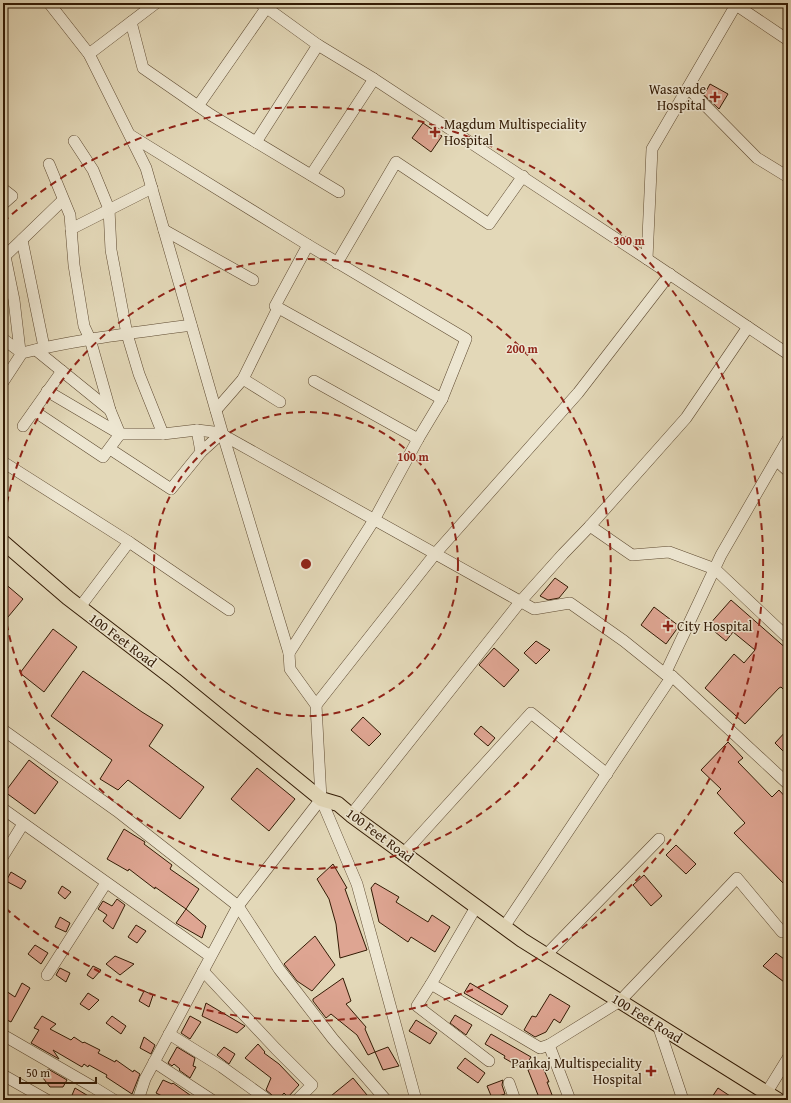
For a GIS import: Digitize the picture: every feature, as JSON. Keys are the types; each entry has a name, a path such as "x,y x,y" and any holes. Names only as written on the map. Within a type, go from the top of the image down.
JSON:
{"main road":[{"name":"100 Feet Road","path":"3,542 80,607 175,680 321,800 338,804 476,907 546,955 773,1096"}],"street":[{"path":"49,3 89,54 146,168 222,434 289,653 290,669 316,705 321,800 357,884 416,1100"},
{"path":"89,54 156,3"},
{"path":"647,259 652,149 736,4 788,40"},
{"path":"198,106 264,5 318,45 374,79 523,176 788,354"},
{"path":"131,22 143,68 198,106 339,192"},
{"path":"256,142 318,45"},
{"path":"310,175 374,79"},
{"path":"688,88 756,158 788,177"},
{"path":"130,134 308,245 466,339 442,399 418,439 374,520 289,653"},
{"path":"74,141 93,170 109,209 111,250 127,334 139,374 163,434"},
{"path":"338,262 396,162 489,224 523,176"},
{"path":"49,164 70,215 74,265 84,326 90,339 110,410 120,434"},
{"path":"71,229 152,188"},
{"path":"3,189 12,196 3,204"},
{"path":"3,382 21,352 14,300 4,257 63,200"},
{"path":"164,230 253,280"},
{"path":"22,240 40,349 62,371 110,410"},
{"path":"308,245 275,306 442,399"},
{"path":"316,705 435,554 578,393 670,274"},
{"path":"216,410 243,379 278,308"},
{"path":"3,339 21,352 90,339 191,325"},
{"path":"351,815 520,602 686,418 748,327"},
{"path":"23,426 62,371"},
{"path":"243,379 280,402"},
{"path":"314,380 418,439"},
{"path":"48,392 120,434 163,434 197,430 222,434 534,609 570,603 624,641 668,675 788,784"},
{"path":"34,411 104,457 120,434"},
{"path":"197,430 201,452"},
{"path":"110,449 171,489 201,452 222,434"},
{"path":"504,927 607,774 668,675 721,556 788,440"},
{"path":"776,460 788,471"},
{"path":"3,462 129,542 229,610"},
{"path":"590,526 632,555 669,552 715,569 788,638"},
{"path":"80,607 129,542"},
{"path":"404,854 531,713 607,774"},
{"path":"3,730 118,811 238,906 288,981 333,1039 386,1100"},
{"path":"149,1100 139,1096 144,1079 238,906 321,800"},
{"path":"3,809 210,956"},
{"path":"3,856 23,824"},
{"path":"546,955 659,839"},
{"path":"431,984 540,1048 549,1045 620,1001 737,878 782,932"},
{"path":"47,975 106,883"},
{"path":"476,907 417,1006 489,1061"},
{"path":"203,971 312,1085 297,1100"},
{"path":"658,1025 683,1100"},
{"path":"169,1034 222,1067 268,1100"},
{"path":"3,1035 114,1100"},
{"path":"549,1045 570,1100"},
{"path":"773,1096 788,1058"},
{"path":"154,1062 212,1100"},
{"path":"3,1075 47,1100"},
{"path":"508,1083 515,1100"}],"building":[{"path":"710,84 728,94 719,109 704,95"},
{"path":"423,123 442,136 431,152 412,138"},
{"path":"555,578 568,587 559,598 548,600 540,596"},
{"path":"3,582 23,599 3,623"},
{"path":"731,600 788,650 788,694 781,687 779,688 745,724 705,688 734,654 744,663 755,650 733,632 726,641 708,626"},
{"path":"654,607 679,626 666,644 641,625"},
{"path":"53,629 77,647 44,692 20,673"},
{"path":"536,641 550,650 536,664 524,653"},
{"path":"494,648 519,670 504,687 479,665"},
{"path":"83,671 163,725 149,746 204,787 180,819 128,780 118,790 100,779 112,760 51,716"},
{"path":"363,717 381,734 369,746 351,730"},
{"path":"481,726 495,738 488,746 474,734"},
{"path":"788,729 788,756 775,743"},
{"path":"728,742 743,758 738,762 772,797 779,790 788,800 788,888 734,833 745,823 717,793 721,789 701,770"},
{"path":"29,760 58,782 35,814 5,792"},
{"path":"257,768 295,799 269,831 231,799"},
{"path":"124,829 145,842 144,844 172,865 170,869 199,889 186,909 155,887 155,889 129,869 128,871 107,859"},
{"path":"676,845 696,864 686,874 666,855"},
{"path":"333,864 347,888 345,889 367,950 340,958 336,924 329,899 317,879"},
{"path":"11,872 26,881 21,889 6,881"},
{"path":"644,875 662,896 651,906 633,885"},
{"path":"375,883 399,897 396,902 428,922 432,915 450,927 435,952 411,937 408,942 379,922 371,888"},
{"path":"62,886 71,892 65,899 58,893"},
{"path":"117,899 125,905 113,929 103,921 107,915 98,909 103,901 112,906"},
{"path":"186,909 206,926 202,938 176,923"},
{"path":"60,917 70,923 66,932 55,927"},
{"path":"136,925 146,931 137,943 128,937"},
{"path":"315,936 335,965 312,991 297,981 284,964"},
{"path":"35,945 48,953 41,964 28,954"},
{"path":"776,953 788,962 788,985 763,966"},
{"path":"115,956 134,964 120,975 106,964"},
{"path":"93,966 101,970 93,979 87,975"},
{"path":"60,968 70,973 66,982 56,975"},
{"path":"343,978 351,1001 346,1004 366,1027 365,1029 375,1052 368,1055 357,1035 331,1014 326,1018 313,1001 313,999"},
{"path":"22,983 30,988 11,1022 3,1018 3,989 15,997"},
{"path":"470,983 508,1006 502,1015 464,993"},
{"path":"144,991 153,995 149,1007 139,1001"},
{"path":"88,993 99,1000 89,1010 80,1004"},
{"path":"550,994 570,1006 560,1023 554,1019 546,1032 535,1037 524,1030 532,1016 536,1017"},
{"path":"206,1003 245,1026 237,1033 202,1016"},
{"path":"455,1015 472,1025 466,1035 450,1023"},
{"path":"42,1016 56,1024 50,1029 71,1040 74,1037 83,1043 84,1042 100,1050 98,1053 115,1062 116,1060 133,1072 134,1070 140,1074 132,1094 106,1077 107,1075 89,1065 88,1067 84,1064 82,1067 53,1050 59,1059 31,1043 39,1030 34,1028"},
{"path":"112,1016 126,1026 121,1034 106,1023"},
{"path":"190,1016 201,1022 190,1039 181,1033"},
{"path":"416,1020 437,1033 430,1044 409,1031"},
{"path":"491,1034 531,1057 528,1062 516,1065 504,1058 505,1056 485,1044"},
{"path":"144,1037 155,1045 151,1054 140,1048"},
{"path":"258,1044 265,1052 264,1053 279,1064 299,1085 288,1097 284,1093 278,1100 266,1090 271,1078 245,1058"},
{"path":"177,1047 195,1058 193,1066 196,1067 190,1078 179,1070 180,1069 174,1064 172,1066 168,1063"},
{"path":"224,1047 235,1054 229,1064 217,1055"},
{"path":"388,1047 399,1066 383,1070 375,1052"},
{"path":"465,1058 485,1073 478,1083 457,1068"},
{"path":"542,1065 554,1100 540,1100 528,1070"},
{"path":"48,1069 67,1080 63,1087 50,1087 43,1078"},
{"path":"353,1078 367,1095 360,1100 326,1100"},
{"path":"163,1080 172,1084 173,1083 197,1100 170,1100 156,1093"},
{"path":"503,1080 502,1085 505,1094 492,1098 487,1086"},
{"path":"75,1088 95,1100 70,1100"},
{"path":"718,1088 736,1100 710,1100"}],"place":[{"name":"Wasavade Hospital","path":"715,97"},
{"name":"Magdum Multispeciality Hospital","path":"435,132"},
{"name":"City Hospital","path":"668,626"},
{"name":"Pankaj Multispeciality Hospital","path":"651,1071"}]}
